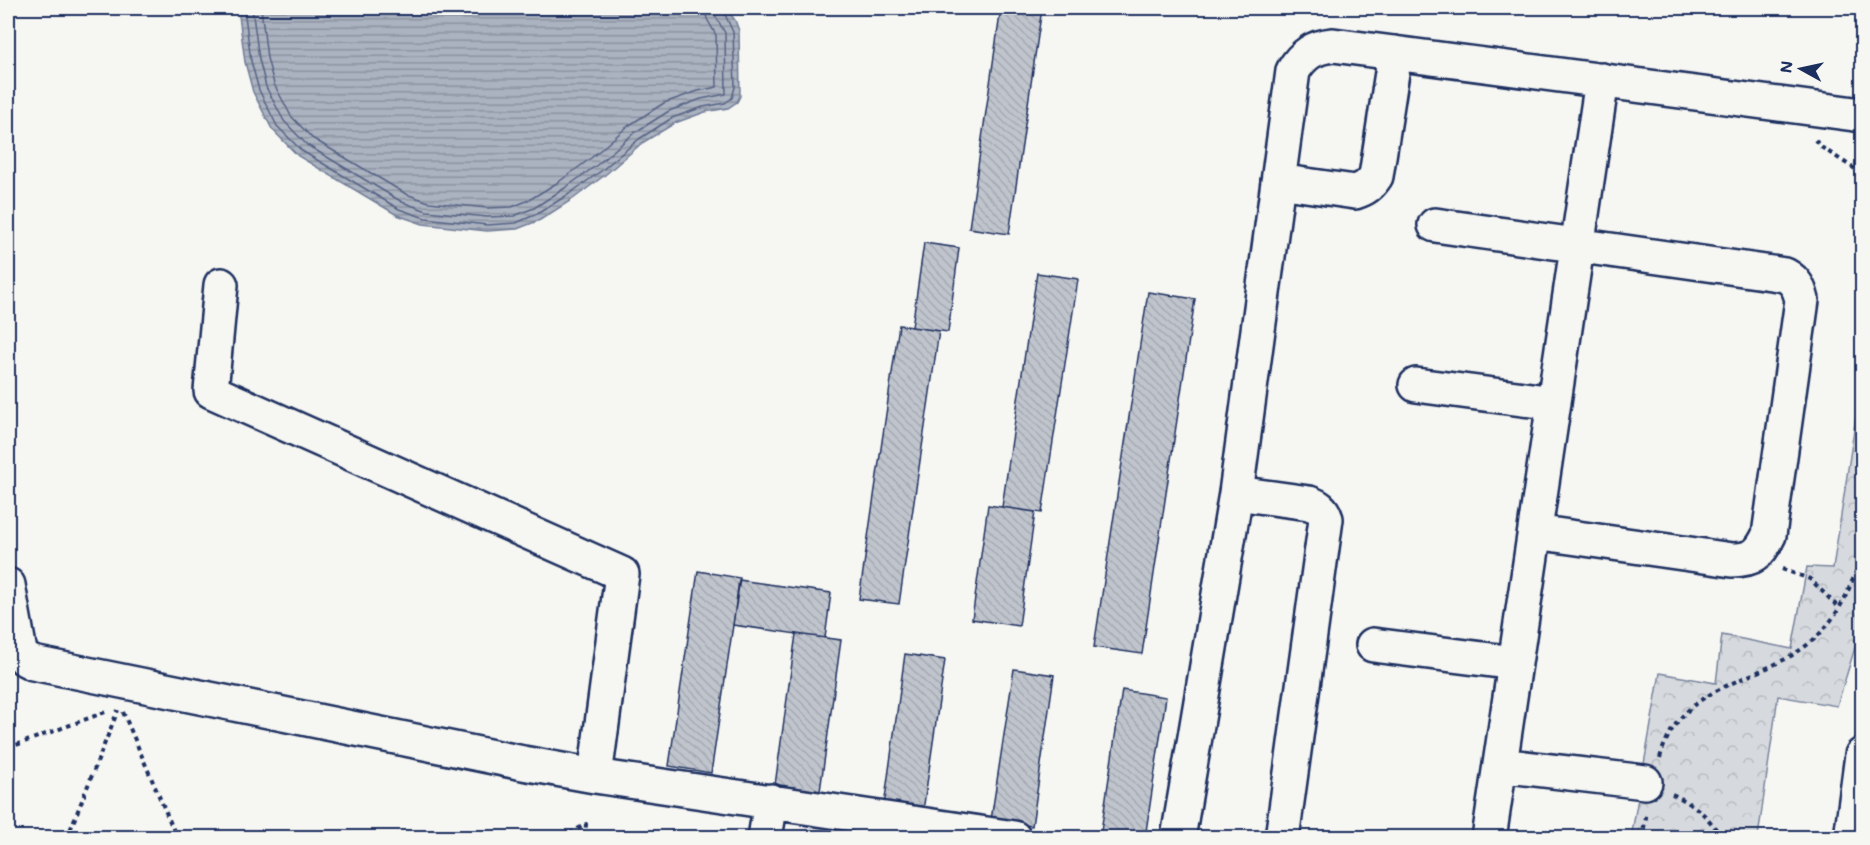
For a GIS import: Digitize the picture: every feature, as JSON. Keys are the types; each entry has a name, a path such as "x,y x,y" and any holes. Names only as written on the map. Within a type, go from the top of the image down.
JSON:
{"street":[{"path":"1178,837 1236,493 1293,71 1299,61 1307,53 1333,45 1863,115"},
{"path":"1278,181 1355,192 1370,185 1376,176 1395,53"},
{"path":"1489,837 1602,80"},
{"path":"1435,225 1785,275 1799,288 1803,300 1769,535 1765,545 1756,554 1747,560 1732,560 1535,532"},
{"path":"221,285 211,391 622,574 595,776"},
{"path":"1416,385 1554,403"},
{"path":"1236,493 1309,503 1318,506 1326,519 1282,837"},
{"path":"8,585 20,652 25,659 33,663 595,776 771,801 941,832 1014,837"},
{"path":"1372,645 1515,663"},
{"path":"1851,837 1863,755"},
{"path":"1500,765 1649,784"},
{"path":"765,837 771,801"}],"path":[{"path":"1810,108 1811,135 1821,147 1856,169 1863,183"},
{"path":"1863,212 1860,248 1863,257"},
{"path":"1642,837 1649,784 1672,728 1687,709 1715,690 1762,671 1797,653 1824,630 1845,600 1863,556"},
{"path":"1747,560 1792,571 1810,579 1839,608"},
{"path":"8,748 120,706"},
{"path":"67,837 120,706"},
{"path":"120,706 177,837"},
{"path":"1649,784 1689,802 1709,817 1722,837"},
{"path":"562,837 586,824 585,837"}],"green space":[{"path":"1862,377 1862,580 1857,598 1862,600 1862,625 1837,706 1778,696 1758,837 1631,838 1660,673 1716,683 1722,635 1792,649 1807,567 1833,568"}],"water":[{"path":"238,8 726,8 735,20 739,31 740,96 737,102 728,108 705,112 675,123 642,143 605,175 540,220 517,229 487,231 423,224 397,215 298,156 272,129 253,92 245,62"}],"building":[{"path":"1001,8 1042,8 1009,234 969,228"},
{"path":"924,243 959,248 948,332 912,327"},
{"path":"1037,273 1078,279 1042,513 1002,507"},
{"path":"1148,292 1195,299 1142,654 1094,647"},
{"path":"899,325 939,331 899,604 859,599"},
{"path":"988,505 1035,512 1019,626 972,619"},
{"path":"698,571 740,578 711,773 669,766"},
{"path":"739,580 831,593 825,638 733,625"},
{"path":"796,634 841,640 820,791 775,785"},
{"path":"905,654 945,660 923,811 884,806"},
{"path":"1014,669 1054,675 1032,826 991,820"},
{"path":"1122,690 1166,697 1145,838 1100,838"}]}
